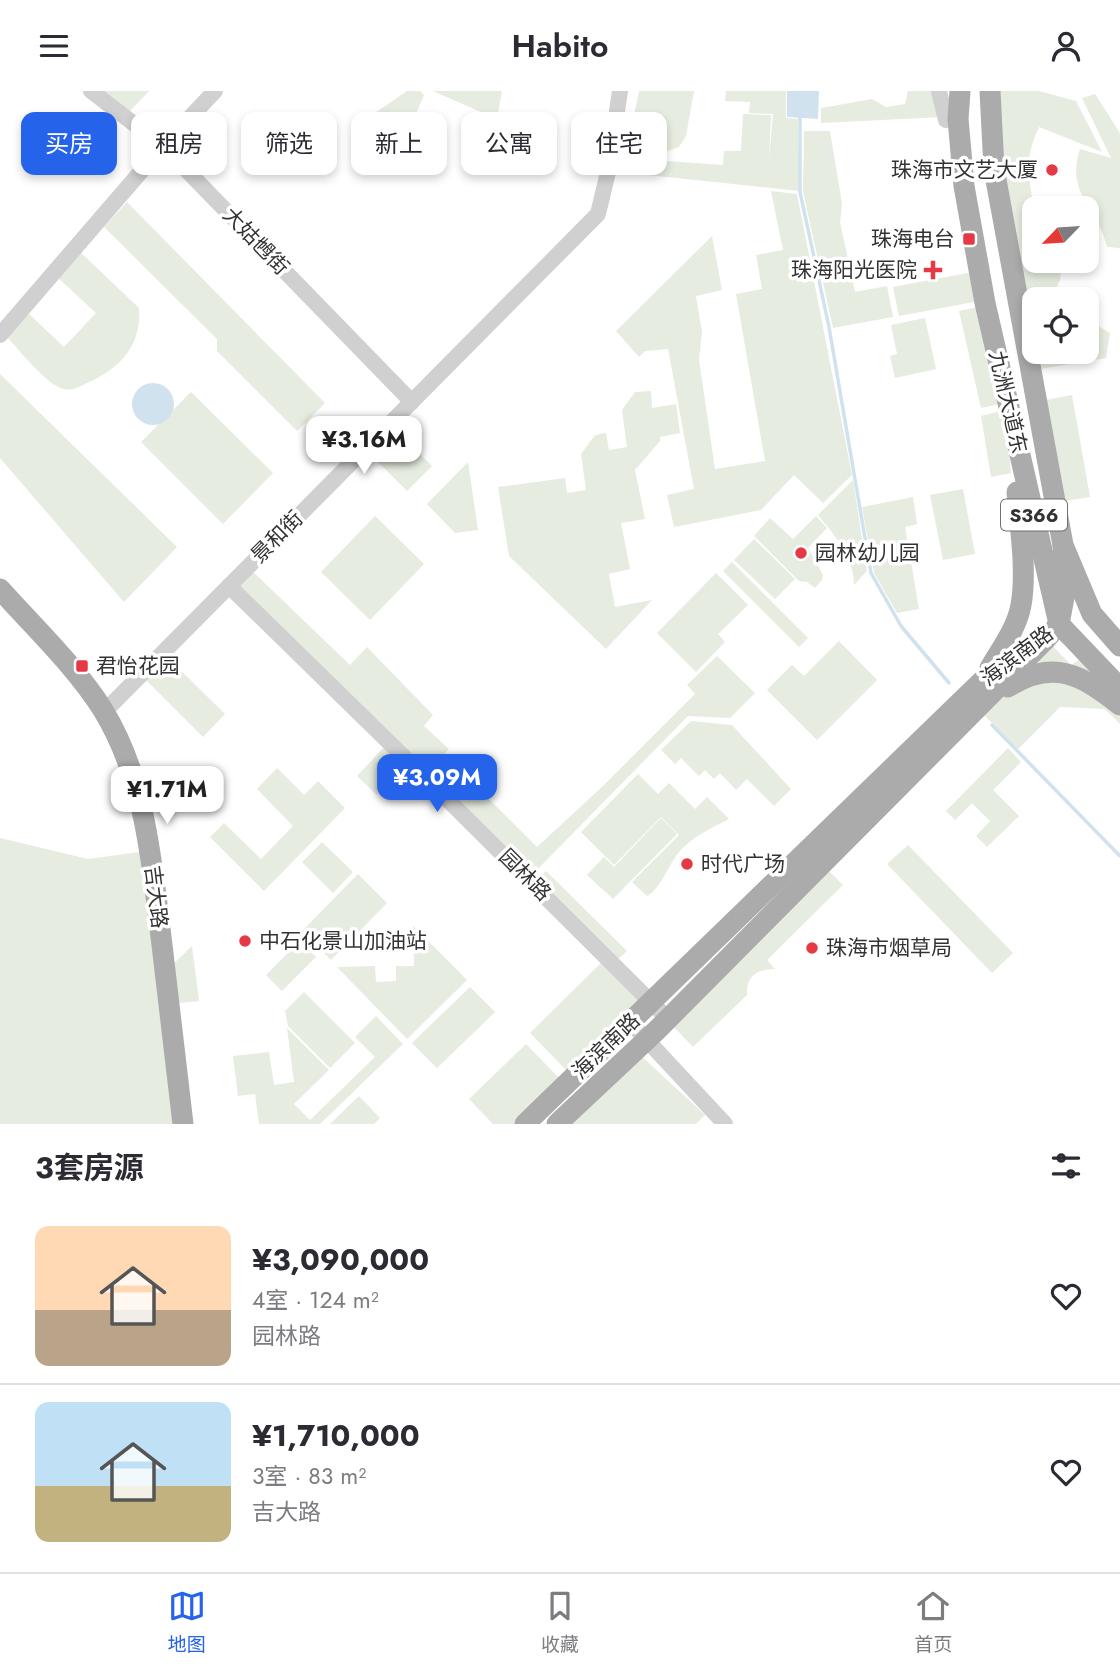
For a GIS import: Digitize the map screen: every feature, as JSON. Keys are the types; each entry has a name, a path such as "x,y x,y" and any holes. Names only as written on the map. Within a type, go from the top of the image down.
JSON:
{"main road":[{"name":"九洲大道东","path":"960,91 958,119 964,186 985,303 1059,624"},
{"name":"九洲大道东","path":"990,91 993,169 1063,545 1092,614 1114,640"},
{"path":"984,692 1021,606 1023,553 1009,406"},
{"path":"1059,624 1066,587 1063,545"},
{"name":"吉大路","path":"0,589 86,685 104,712 131,770 147,832 183,1124"},
{"path":"1059,624 1083,626 1114,640"},
{"path":"1059,624 1120,688"},
{"name":"海滨南路","path":"526,1124 652,1002 1059,624"},
{"path":"984,692 1043,671 1067,672 1083,678 1120,705"},
{"name":"海滨南路","path":"557,1124 668,1019 984,692"}],"street":[{"name":"大姑乸街","path":"91,91 131,122"},
{"path":"195,112 215,91"},
{"name":"景和街","path":"104,712 598,214 608,171 620,91"},
{"path":"939,91 946,120"},
{"path":"0,335 138,175"},
{"name":"大姑乸街","path":"191,175 412,401"},
{"name":"园林路","path":"229,586 668,1019"},
{"path":"631,1023 725,1124"}],"shaded area":[{"path":"98,91 149,91 128,113"},
{"path":"407,91 420,91 424,95 417,112 376,112"},
{"path":"433,91 502,91 498,112 481,112"},
{"path":"639,91 694,91 686,136 679,147 667,150 667,112 635,112"},
{"path":"726,91 786,91 786,118 798,119 799,191 648,175 667,175 667,161 723,165 724,151 741,151 743,114 771,115 769,160 773,114 749,113 750,102 725,101"},
{"path":"908,91 935,91 942,117 821,123 821,108 872,99 886,107 905,104"},
{"path":"994,91 1039,91 1076,101 1102,152 1039,127 1029,158 1032,196 1022,196 1022,273 1061,273 1057,287 1022,287 1022,305 997,170"},
{"path":"1095,94 1120,133 1120,248 1107,247 1099,225 1099,196 1083,196 1077,178 1076,165 1080,149 1111,158 1082,98"},
{"path":"804,131 830,131 842,204 840,222 855,292 887,286 893,317 833,328 803,191"},
{"path":"771,191 797,194 852,475 823,503 794,475 761,510 674,527 667,495 694,489 668,349 645,351 639,357 616,331 712,236 722,290 696,296 702,332 699,360 715,469 765,461 736,294 762,289 756,255 783,250"},
{"path":"127,202 325,403 297,431 217,351 217,339 104,227"},
{"path":"78,250 139,308 139,321 133,344 120,362 111,370 77,388 64,389 41,374 5,335 27,312 64,347 96,313 55,275"},
{"path":"973,272 979,301 899,316 893,287"},
{"path":"983,306 1004,403 981,408 959,311"},
{"path":"925,318 936,369 895,378 890,356 897,354 891,325"},
{"path":"1099,326 1110,333 1106,358 1099,359"},
{"path":"1033,364 1070,364 1034,370"},
{"path":"0,374 177,547 124,602 0,458"},
{"path":"651,391 652,408 676,404 680,433 660,437 660,441 635,470 645,519 621,523 630,569 609,574 615,607 652,600 606,649 509,556 498,487 565,478 567,493 586,490 581,454 595,435 606,433 609,450 627,447 622,410 635,392"},
{"path":"191,392 273,473 223,524 141,442"},
{"path":"1072,395 1090,497 1059,502 1040,401"},
{"path":"1005,410 1011,473 991,477 981,416"},
{"path":"391,425 432,466 407,491 366,450"},
{"path":"468,462 478,530 455,533 427,504"},
{"path":"853,480 867,571 854,585 847,556 818,515"},
{"path":"963,489 975,554 943,560 930,495"},
{"path":"913,497 917,524 905,527 919,609 897,613 874,573 862,507"},
{"path":"375,516 424,564 370,620 321,572"},
{"path":"816,516 827,528 808,548 823,575 815,588 807,582 799,581 754,536 770,518 793,539"},
{"path":"754,539 795,579 775,599 734,560"},
{"path":"732,562 808,638 799,647 723,571"},
{"path":"250,569 350,665 367,647 433,715 424,726 449,749 427,772 233,586"},
{"path":"716,573 748,605 718,634 725,642 696,672 657,633"},
{"path":"839,641 877,680 817,740 767,690 792,665 804,676"},
{"path":"1048,641 1071,665 1086,655 1120,690 1120,724 1105,709 1060,707 1018,749 979,710"},
{"path":"165,655 225,714 203,737 143,677"},
{"path":"717,656 755,693 730,718 688,716 530,877 454,799 478,788 537,847 695,694 687,685"},
{"path":"691,721 732,725 791,789 774,806 747,779 736,790 720,773 714,779 705,770 699,776 681,758 675,764 661,750"},
{"path":"386,745 406,764 377,795 357,776"},
{"path":"1008,748 1021,762 993,790 1019,816 987,847 976,836 990,821 972,803 955,820 946,811"},
{"path":"277,768 304,795 318,781 345,808 264,891 210,837 224,823 261,859 293,826 257,789"},
{"path":"638,774 658,794 669,783 695,809 707,797 729,819 702,833 684,847 656,889 647,896 632,882 679,835 661,817 614,865 581,832"},
{"path":"661,818 677,834 613,899 587,875 604,857 614,867"},
{"path":"0,838 88,859 146,851 182,1124 0,1124"},
{"path":"322,842 353,872 333,893 302,862"},
{"path":"908,845 1013,953 992,973 887,864"},
{"path":"825,867 843,885 767,960 775,969 763,970 754,975 748,983 747,995 693,1047 668,1021"},
{"path":"546,871 627,951 616,961 536,881"},
{"path":"358,874 387,903 331,960 302,931"},
{"path":"413,926 467,980 407,1039 337,967 375,966 376,982 396,981 396,966 414,966"},
{"path":"300,941 316,957 282,991 266,975"},
{"path":"192,946 199,1001 170,1004 166,971"},
{"path":"603,961 643,1002 570,1074 530,1033"},
{"path":"470,987 495,1012 437,1068 412,1043"},
{"path":"304,992 355,1043 330,1068 288,1026 285,1011"},
{"path":"376,1016 403,1044 320,1124 259,1124 255,1094 238,1096 233,1056 269,1052 274,1085 294,1082 287,1028 329,1070 294,1104 310,1120 375,1057 355,1037"},
{"path":"526,1044 562,1081 517,1124 493,1124 469,1099"},
{"path":"638,1053 705,1115 696,1124 560,1124"},
{"path":"359,1096 380,1118 374,1124 330,1124"}],"water":[{"path":"787,91 819,91 818,119 787,117"},
{"path":"153,383 168,389 174,404 168,419 153,425 138,419 132,404 138,389"}],"waterway":[{"path":"800,115 800,192 829,327 871,573 901,626 949,683"},
{"path":"992,725 1120,856"}],"place":[{"name":"珠海市文艺大厦","path":"1052,170"},
{"name":"珠海电台","path":"969,239"},
{"name":"珠海阳光医院","path":"933,270"},
{"name":"园林幼儿园","path":"801,553"},
{"name":"君怡花园","path":"82,666"},
{"name":"时代广场","path":"687,864"},
{"name":"中石化景山加油站","path":"245,941"},
{"name":"珠海市烟草局","path":"812,948"}]}
